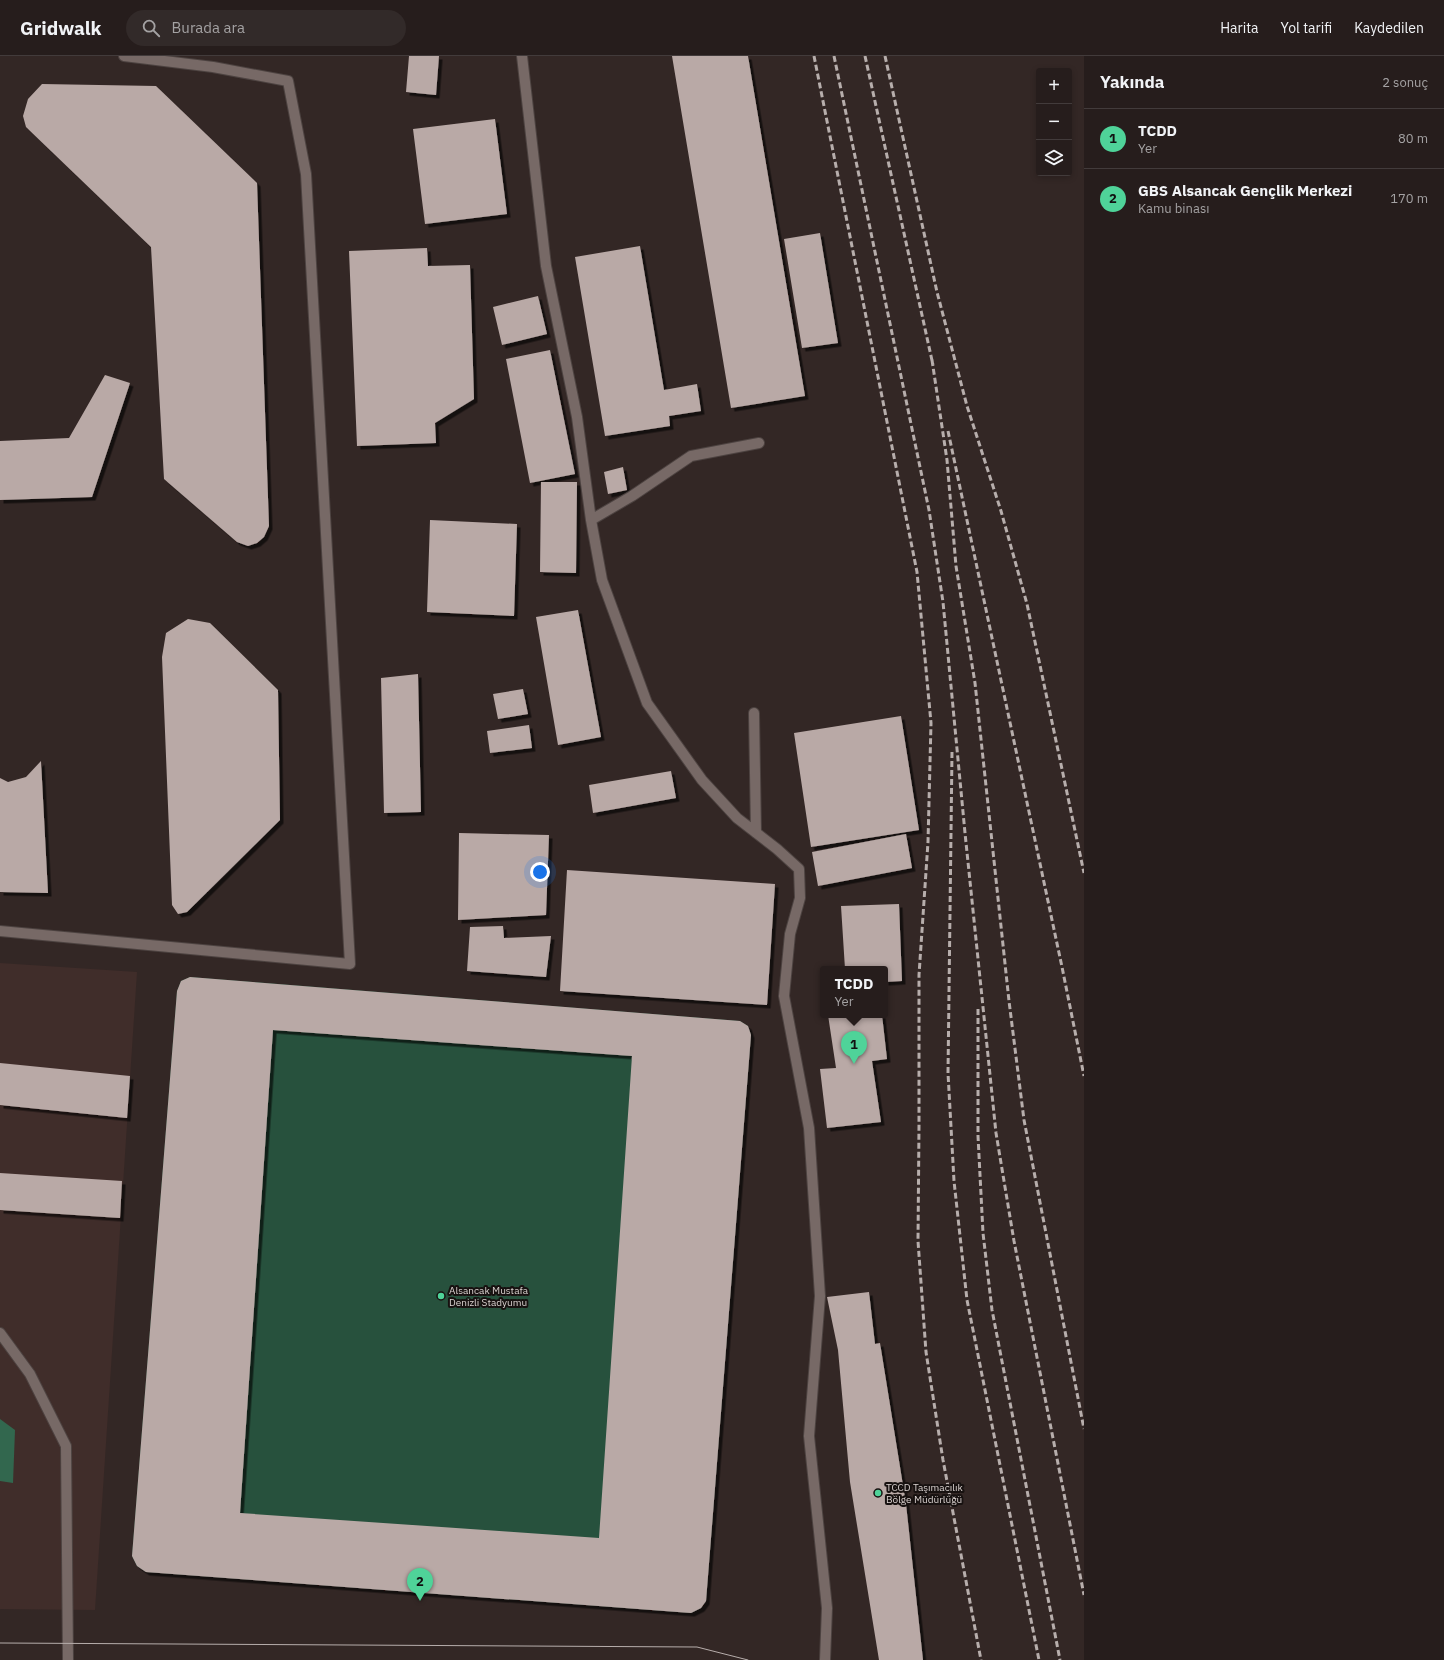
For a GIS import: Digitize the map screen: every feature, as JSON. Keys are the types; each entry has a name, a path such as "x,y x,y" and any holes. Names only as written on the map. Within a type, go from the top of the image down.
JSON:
{"lane":[{"path":"0,931 350,964 306,174 288,81 213,67 124,56"},
{"path":"522,56 546,266 577,417 591,520 602,580 647,703 702,780 737,818 777,849 799,869 800,898 790,934 784,996 809,1128 820,1296 809,1436 827,1608 825,1660"},
{"path":"591,520 632,496 691,456 759,443"},
{"path":"754,713 756,833"},
{"path":"0,1334 30,1374 66,1446 68,1660"}],"shaded area":[{"path":"0,963 137,972 95,1610 0,1609"}],"green space":[{"name":"Alsancak Mustafa Denizli Stadyumu","path":"190,977 740,1021 748,1026 751,1035 706,1601 701,1608 691,1613 146,1572 137,1566 132,1556 177,991 181,981"},
{"path":"0,1419 15,1430 13,1483 0,1481"}],"building":[{"path":"409,56 439,56 436,95 406,92"},
{"path":"672,56 748,56 805,396 731,408"},
{"path":"42,84 156,86 257,183 269,526 264,537 257,543 248,546 237,542 164,479 151,247 26,127 23,116 28,99"},
{"path":"495,119 507,214 425,224 413,129"},
{"path":"820,233 838,343 802,348 784,239"},
{"path":"640,246 664,390 697,384 701,411 669,416 670,426 605,436 575,257"},
{"path":"427,248 428,266 470,265 474,399 435,423 436,443 357,446 349,251"},
{"path":"538,296 547,334 502,345 493,307"},
{"path":"550,350 575,474 530,483 506,359"},
{"path":"105,375 130,383 92,497 0,500 0,441 69,438"},
{"path":"623,467 627,490 608,494 604,472"},
{"path":"541,482 577,482 576,573 540,572"},
{"path":"430,520 517,524 514,616 427,612"},
{"path":"578,610 601,737 558,745 536,617"},
{"path":"188,619 210,623 278,690 280,820 187,912 178,914 172,905 162,657 166,633"},
{"path":"418,674 421,812 384,813 381,678"},
{"path":"523,689 528,714 498,719 493,694"},
{"path":"901,716 919,830 811,847 794,733"},
{"path":"529,725 532,748 490,753 487,731"},
{"path":"41,761 48,893 0,892 0,778 8,782 26,777"},
{"path":"671,771 676,798 593,813 589,785"},
{"path":"459,833 549,835 546,915 458,920"},
{"path":"906,834 912,868 818,886 812,852"},
{"path":"567,870 775,884 767,1005 560,991"},
{"path":"899,904 902,981 888,982 888,966 845,966 841,906"},
{"path":"503,926 504,938 551,936 546,977 467,971 470,927"},
{"path":"190,977 740,1021 748,1026 751,1035 706,1601 701,1608 691,1613 146,1572 137,1566 132,1556 177,991 181,981","holes":["273,1030 632,1056 599,1538 240,1513"]},
{"path":"828,1018 882,1018 887,1059 872,1061 881,1122 827,1128 820,1069 836,1068"},
{"path":"0,1063 130,1076 127,1118 0,1105"},
{"path":"0,1173 122,1181 120,1218 0,1210"},
{"name":"TCCD Taşımacılık Bölge Müdürlüğü","path":"869,1292 875,1344 880,1343 906,1504 923,1660 879,1660 850,1482 838,1350 827,1297"}],"tram line":[{"path":"0,1643 697,1647 748,1660"}],"railway":[{"path":"814,56 917,572 931,723 928,842 919,975 918,1241 926,1352 943,1460 981,1660"},
{"path":"834,56 929,510 943,602 996,1133 1014,1241 1084,1595"},
{"path":"865,56 933,365"},
{"path":"885,56 937,292 967,406 1001,511 1027,604 1084,873"},
{"path":"932,360 947,460 956,566 975,683 1009,1001 1024,1120 1084,1429"},
{"path":"948,431 1084,1076"},
{"path":"952,752 948,1073 954,1181 967,1300 1039,1660"},
{"path":"978,1009 978,1136 983,1233 992,1310 1060,1660"}],"place":[{"name":"TCDD","path":"854,1064"},
{"name":"Alsancak Mustafa Denizli Stadyumu","path":"441,1296"},
{"name":"TCCD Taşımacılık Bölge Müdürlüğü","path":"878,1493"},
{"name":"GBS Alsancak Gençlik Merkezi","path":"420,1601"}]}
